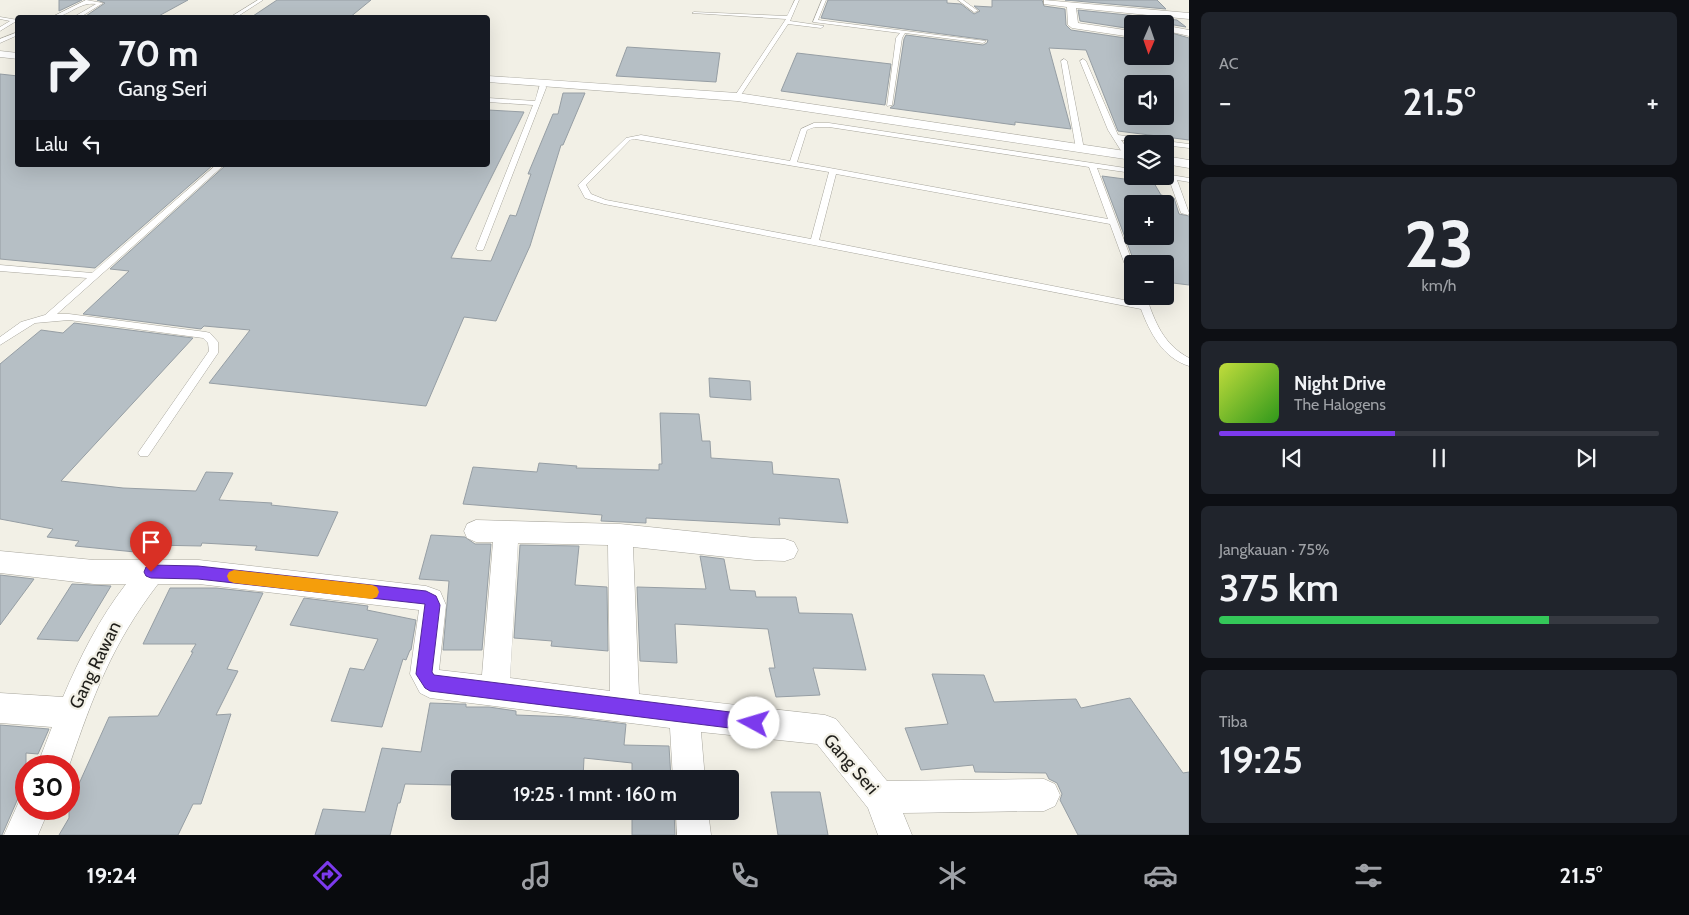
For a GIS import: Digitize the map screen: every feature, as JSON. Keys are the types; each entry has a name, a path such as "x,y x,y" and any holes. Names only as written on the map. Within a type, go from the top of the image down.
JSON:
{"street":[{"path":"1046,2 1189,16"},
{"path":"1071,4 1073,25 1124,33"},
{"path":"1174,29 1189,33"},
{"path":"0,54 15,56"},
{"path":"490,79 737,97 1124,154"},
{"path":"1174,162 1189,164"},
{"path":"476,531 620,535 755,549 785,550"},
{"path":"495,691 506,533"},
{"path":"620,535 625,708"},
{"path":"0,562 94,572 151,572"},
{"name":"Gang Seri","path":"151,572 198,572 426,598 431,600 432,605 424,674 430,683 625,708 825,730 880,797 895,835"},
{"name":"Gang Rawan","path":"57,755 71,713 118,615 151,572"},
{"path":"0,708 71,713"},
{"path":"684,715 688,770"},
{"path":"880,797 1044,795"},
{"path":"21,835 28,820"},
{"path":"693,820 694,835"}],"lane":[{"path":"58,15 89,0 101,3 79,15"},
{"path":"236,15 261,0"},
{"path":"737,97 788,20 797,0"},
{"path":"824,0 815,22 983,41"},
{"path":"960,0 976,11"},
{"path":"694,13 788,20 875,34"},
{"path":"0,18 15,20"},
{"path":"0,29 15,21"},
{"path":"889,105 899,38 903,32"},
{"path":"0,41 15,34"},
{"path":"1083,60 1111,130 1124,147"},
{"path":"1064,62 1080,149"},
{"path":"480,248 543,88 543,82"},
{"path":"490,100 537,103"},
{"path":"793,163 804,129 814,125 829,125 1124,170"},
{"path":"1113,222 833,170 641,137 628,139 582,185 588,196 604,202 1145,307 1154,332 1170,352 1189,362"},
{"path":"1116,137 1189,146"},
{"path":"1092,165 1125,255"},
{"path":"48,317 218,167"},
{"path":"814,242 833,170"},
{"path":"1174,178 1189,180"},
{"path":"1172,185 1184,213"},
{"path":"0,268 94,276"},
{"path":"0,342 18,326 33,319 48,317 69,317 206,335 213,342 214,351 144,453"}],"building":[{"path":"59,0 82,0 59,11"},
{"path":"97,0 188,0 160,15 87,15 105,3"},
{"path":"277,0 371,0 353,15 254,15"},
{"path":"828,0 947,0 947,3 961,4 974,14 980,11 974,6 992,7 992,0 1042,0 1044,6 1065,9 1066,25 1071,30 1124,38 1124,65 1174,65 1174,34 1189,38 1189,140 1174,138 1174,135 1150,135 1118,131 1086,50 1049,48 1071,129 1015,122 1015,125 890,108 894,105 906,35 983,45 988,40 821,18"},
{"path":"1065,0 1157,0 1166,9"},
{"path":"1078,10 1128,15 1124,15 1124,28 1080,21"},
{"path":"1174,20 1177,20 1186,27 1174,25"},
{"path":"627,47 720,53 716,82 616,76"},
{"path":"797,53 891,64 885,105 781,91"},
{"path":"0,74 15,76 15,167 211,167 95,268 0,259"},
{"path":"563,93 585,93 563,145 561,145 530,246 496,321 464,317 426,406 209,383 250,330 204,326 201,329 83,314 129,271 110,269 224,167 490,167 490,110 524,112 451,258 491,261 510,215 516,216 531,174 528,174 553,114 558,114"},
{"path":"1102,176 1124,179 1124,185 1155,185 1161,195 1124,195 1124,235"},
{"path":"1174,198 1179,214 1189,216 1189,285 1174,283 1174,255 1132,255 1128,245 1174,245"},
{"path":"74,323 193,338 61,481 123,488 196,491 206,472 233,473 219,500 272,503 271,505 338,512 318,556 255,550 257,546 202,543 201,546 151,545 145,553 75,546 79,541 47,537 53,529 0,519 0,364 41,330 63,333"},
{"path":"709,378 750,381 751,400 710,397"},
{"path":"660,413 699,414 702,441 710,441 711,458 772,462 773,474 839,479 848,523 779,518 780,525 646,518 646,523 601,521 602,515 463,504 473,467 537,472 539,463 577,466 576,468 659,470 659,464 662,464"},
{"path":"431,535 465,537 475,544 491,544 482,650 443,650 449,581 419,579"},
{"path":"520,545 579,546 575,585 607,587 608,651 551,646 552,641 514,638"},
{"path":"700,556 724,559 730,590 755,591 756,597 796,597 799,613 852,614 866,670 813,668 820,695 776,697 769,668 775,668 768,629 675,624 677,663 640,661 637,587 706,589"},
{"path":"0,575 34,579 0,625"},
{"path":"72,584 111,586 78,641 37,639"},
{"path":"170,588 216,588 263,593 227,669 238,671 216,715 231,714 201,804 193,804 178,835 59,835 68,820 80,820 80,782 109,717 158,716 196,644 143,644"},
{"path":"304,598 368,606 367,610 416,620 411,650 406,660 403,659 382,727 331,721 350,668 364,670 378,639 290,625"},
{"path":"932,674 984,675 994,702 1076,699 1081,708 1130,698 1183,773 1189,772 1189,835 1078,835 1060,800 1062,794 1057,783 1049,779 1046,773 975,772 973,765 921,770 905,728 948,724"},
{"path":"430,703 466,704 466,707 489,707 516,711 516,715 568,717 626,724 624,745 669,746 670,770 632,770 632,763 584,758 583,770 451,770 451,785 405,784 390,835 315,835 323,809 365,812 382,748 421,752"},
{"path":"0,725 49,729 38,754 26,753 26,755 15,755 15,805 2,835 0,835"},
{"path":"771,792 820,792 828,835 778,835"},
{"path":"632,820 674,820 675,835 632,835"}],"slow traffic":[{"path":"234,576 372,592"}],"route":[{"path":"151,572 198,572 426,598 431,600 432,605 424,674 430,683 754,723"}]}
